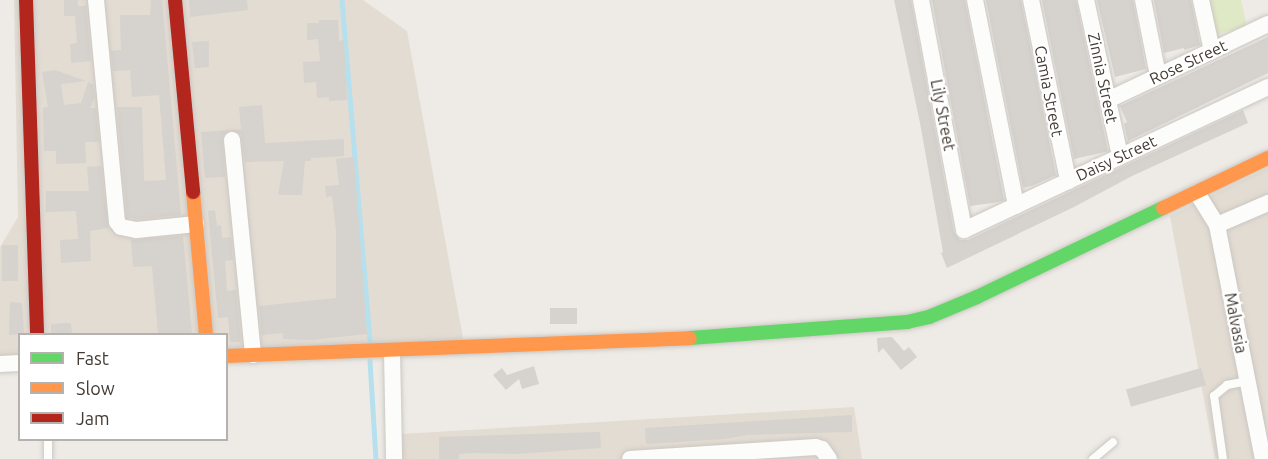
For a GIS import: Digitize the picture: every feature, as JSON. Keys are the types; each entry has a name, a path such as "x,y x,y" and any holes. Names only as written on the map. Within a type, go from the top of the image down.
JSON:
{"street":[{"path":"26,0 37,333"},
{"path":"96,0 117,222 121,227 137,230 196,224"},
{"path":"175,0 206,333"},
{"name":"Lily Street","path":"921,0 964,230"},
{"path":"975,0 1016,206"},
{"name":"Camia Street","path":"1031,0 1068,181"},
{"name":"Zinnia Street","path":"1086,0 1120,156"},
{"path":"1143,0 1158,76"},
{"path":"1201,0 1212,51"},
{"name":"Rose Street","path":"1108,100 1268,24"},
{"name":"Daisy Street","path":"964,230 1268,87"},
{"path":"232,140 253,355"},
{"path":"228,356 638,342 907,322 929,317 977,297 1268,158"},
{"name":"Malvasia","path":"1197,193 1217,225 1263,459"},
{"path":"1217,225 1268,203"},
{"path":"392,351 394,459"},
{"path":"0,364 18,363"},
{"path":"630,459 816,447 822,449 829,459"}],"lane":[{"path":"1223,459 1214,396 1227,385 1248,381"},
{"path":"48,441 48,459"},
{"path":"1093,459 1113,442"}],"shaded area":[{"path":"14,0 363,0 407,31 465,349 228,356 228,333 18,333 18,363 0,363 0,247 18,217"},
{"path":"1268,168 1268,459 1215,459 1170,216"},
{"path":"854,407 862,459 402,459 401,434"}],"green space":[{"path":"1208,0 1241,0 1247,27 1216,34"}],"building":[{"path":"64,0 78,0 78,6 86,6 91,61 71,63 70,44 77,43 75,16 64,16"},
{"path":"151,0 162,0 181,215 137,219 127,217 117,107 142,107 144,181 166,180 159,95 132,97 130,70 113,71 111,51 121,50 120,15 150,15"},
{"path":"189,0 247,0 248,10 190,17"},
{"path":"894,0 911,0 954,232 960,240 968,240 1243,110 1248,123 1132,176 1074,207 947,268 941,253 943,252 920,123"},
{"path":"932,0 965,0 1004,200 999,202 970,206"},
{"path":"986,0 1021,0 1056,175 1023,188"},
{"path":"1042,0 1076,0 1108,151 1074,159"},
{"path":"1097,0 1133,0 1146,69 1115,77"},
{"path":"1154,0 1191,0 1200,45 1164,53"},
{"path":"319,20 338,20 339,41 344,40 347,100 329,101 329,97 317,98 316,82 304,83 303,62 320,61 318,39 307,40 307,23 319,23"},
{"path":"1268,37 1268,73 1128,141 1124,124 1127,122 1120,106"},
{"path":"209,41 209,67 195,68 192,42"},
{"path":"55,70 86,81 61,84 64,105 81,103 88,82 93,84 95,97 90,108 96,108 99,142 85,142 86,163 56,164 56,151 44,151 43,108 48,107 42,72"},
{"path":"262,105 265,143 344,139 344,156 311,158 311,161 305,161 302,195 278,195 284,161 245,162 241,134 232,130 241,129 239,107"},
{"path":"230,130 223,135 222,140 225,177 205,178 201,132"},
{"path":"354,157 367,334 311,340 283,339 283,333 262,335 259,306 336,298 336,231 332,196 326,197 325,186 339,185 336,159"},
{"path":"101,166 108,228 90,231 91,261 61,263 60,240 78,239 76,211 46,212 46,191 89,191 87,167"},
{"path":"215,210 217,226 221,225 222,238 231,237 233,260 225,261 227,291 236,290 241,342 230,342 228,317 218,318 208,211"},
{"path":"183,236 192,333 158,333 152,266 133,267 131,240"},
{"path":"2,245 18,245 18,281 2,281"},
{"path":"10,302 22,303 24,333 9,335"},
{"path":"550,308 577,308 577,324 550,324"},
{"path":"71,323 72,333 51,333 51,324"},
{"path":"892,337 904,351 909,347 917,357 901,370 883,348 878,353 877,338"},
{"path":"534,366 539,384 522,389 519,379 506,390 493,375 502,368 507,375"},
{"path":"1201,368 1206,385 1131,407 1126,389"},
{"path":"852,415 852,432 747,435 724,439 646,444 645,428"},
{"path":"600,432 601,448 517,454 459,454 459,459 439,459 439,437"}],"waterway":[{"path":"342,0 370,344"},
{"path":"370,361 376,459"}],"traffic: fast":[{"path":"690,338 907,322 929,317 977,297 1163,208"}],"traffic: slow":[{"path":"1163,208 1268,158"},
{"path":"193,192 206,333"},
{"path":"228,356 690,338"}],"traffic: jam":[{"path":"26,0 37,333"},
{"path":"175,0 193,192"}]}
